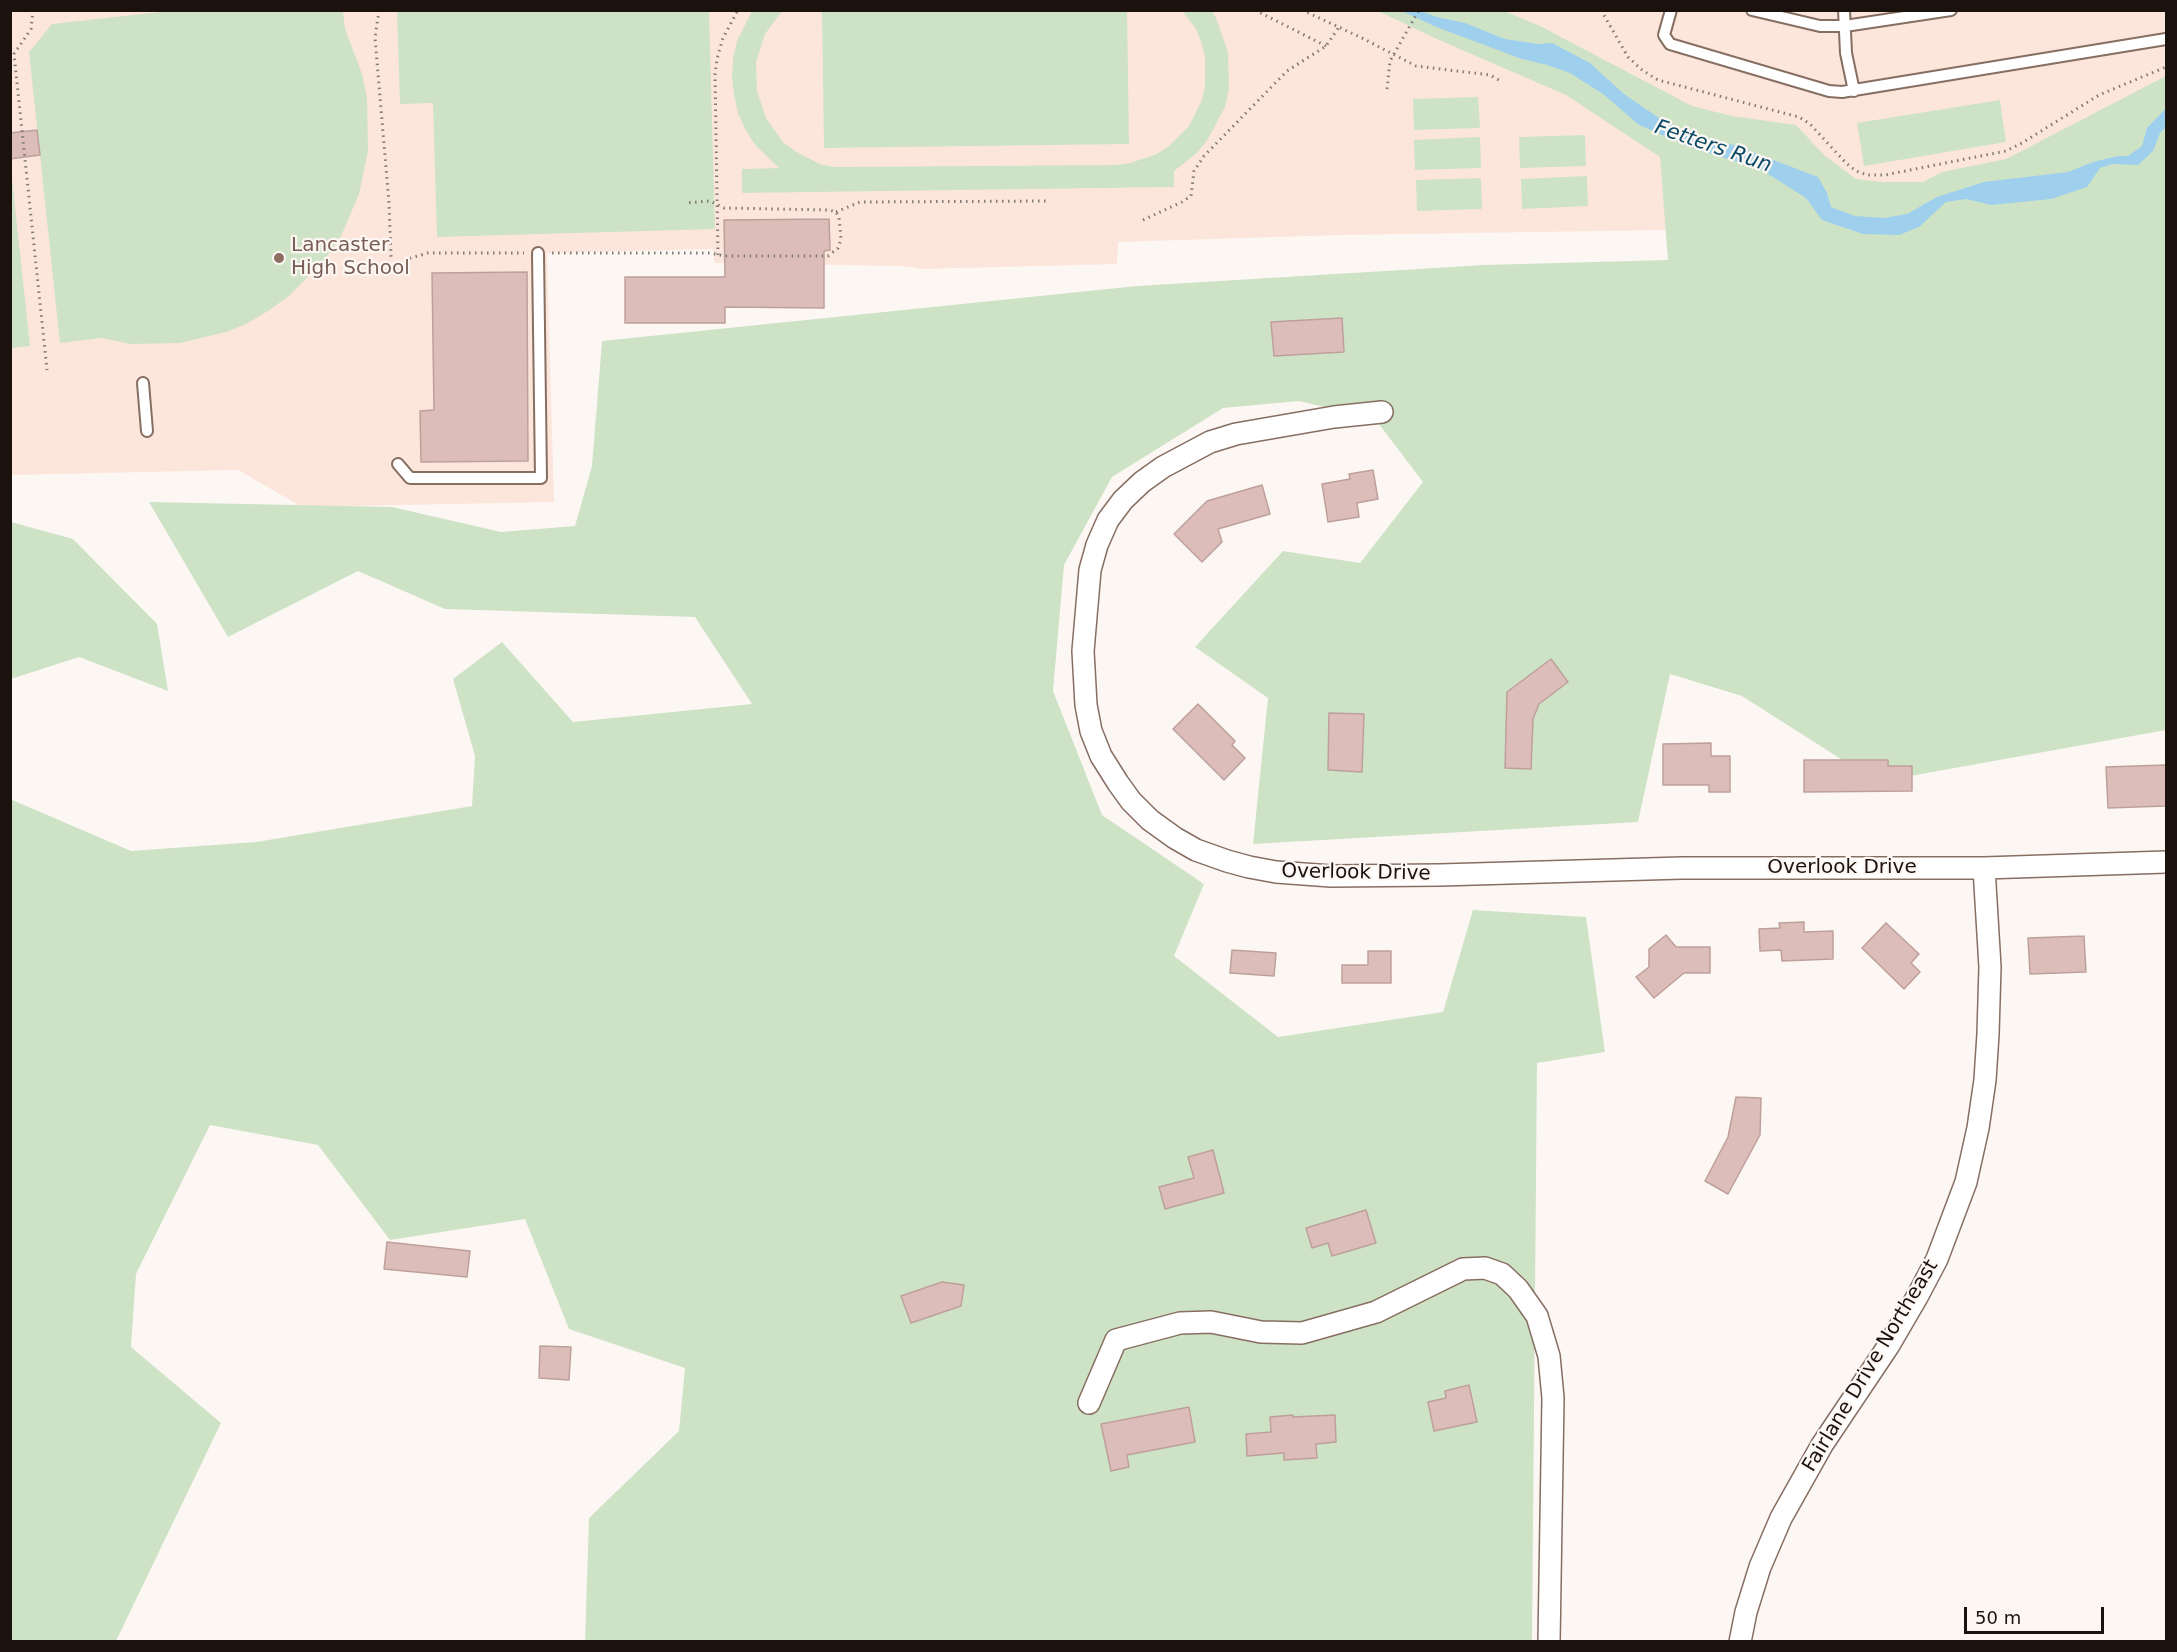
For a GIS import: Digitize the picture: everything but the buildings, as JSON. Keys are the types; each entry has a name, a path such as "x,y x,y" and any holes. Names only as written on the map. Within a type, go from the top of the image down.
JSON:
{"street":[{"name":"Overlook Drive","path":"1382,412 1334,417 1236,434 1210,442 1163,467 1142,482 1123,500 1108,520 1097,545 1090,570 1083,651 1086,705 1091,731 1101,756 1124,792 1150,820 1194,848 1227,861 1276,872 1332,876 1693,868 1984,868 2166,862"},
{"name":"Fairlane Drive Northeast","path":"1740,1641 1753,1588 1781,1518 1822,1445 1889,1345 1917,1297 1937,1258 1966,1182 1985,1080 1988,1034 1990,967 1984,868"},
{"path":"1089,1403 1116,1340 1180,1323 1211,1322 1261,1332 1302,1333 1376,1312 1463,1269 1485,1268 1502,1274 1518,1289 1538,1316 1550,1356 1553,1398 1549,1641"}],"lane":[{"path":"1671,10 1664,35 1670,44 1829,91 1854,91 2166,39"},
{"path":"1752,10 1820,26 1845,26 1951,10"},
{"path":"1844,10 1846,53 1854,91"},
{"path":"398,464 410,478 541,478 538,253"},
{"path":"143,383 147,431"}],"path":[{"path":"33,10 31,29 12,53 47,370"},
{"path":"379,10 375,38 389,203 391,257"},
{"path":"718,255 717,59 723,38 738,10"},
{"path":"1255,10 1326,46"},
{"path":"1302,10 1416,66 1490,75 1499,80"},
{"path":"1387,89 1387,75 1394,55 1419,10"},
{"path":"1601,10 1628,57 1658,80 1799,117 1810,124 1846,163 1856,171 1867,175 1885,175 2006,151 2098,95 2166,67"},
{"path":"1143,220 1191,196 1194,171 1204,156 1287,71 1326,46 1339,27"},
{"path":"685,202 710,201 724,208 836,212 860,202 1049,201"},
{"path":"404,260 428,253 828,256 838,248 841,239 839,217 836,212"}],"shaded area":[{"name":"Lancaster High School","path":"10,11 2166,11 2166,124 1801,228 1340,235 1118,242 1117,264 921,269 902,266 714,263 713,249 547,253 554,502 302,507 238,470 11,475"}],"green space":[{"path":"178,10 343,11 345,29 362,74 367,98 368,151 359,194 341,236 325,259 289,296 246,324 226,332 180,343 131,344 102,338 60,343 29,52 52,24"},
{"path":"397,11 709,11 715,229 437,237 433,103 400,104"},
{"path":"752,11 782,11 765,34 756,62 757,91 766,118 783,142 795,151 820,164 835,167 1115,165 1130,163 1157,154 1169,146 1189,126 1202,100 1205,85 1205,57 1201,42 1196,29 1182,11 1212,11 1228,52 1229,89 1225,107 1208,139 1197,153 1174,171 1174,187 742,193 742,169 779,168 755,145 745,129 734,95 733,59 737,41"},
{"path":"1127,11 1129,144 824,148 822,12"},
{"path":"1378,11 1504,11 1540,26 1692,106 1732,116 1796,125 1824,155 1856,179 1882,182 1923,182 1942,172 2006,159 2166,76 2166,730 1877,782 1742,696 1670,674 1638,822 1253,844 1268,698 1195,647 1283,551 1360,563 1423,482 1375,419 1299,401 1223,408 1112,477 1064,565 1053,691 1102,815 1204,884 1174,956 1278,1037 1443,1012 1473,910 1586,917 1605,1052 1537,1063 1532,1641 585,1641 589,1518 679,1431 685,1368 569,1329 525,1219 390,1240 318,1145 210,1125 136,1274 131,1347 221,1423 116,1641 11,1641 10,799 131,851 256,842 472,806 475,756 453,679 502,642 573,722 752,704 695,617 445,609 358,571 228,637 149,502 392,507 501,532 575,526 592,466 602,341 1137,286 1484,265 1668,260 1660,157 1566,95"},
{"path":"1478,97 1480,128 1414,130 1413,99"},
{"path":"2000,100 2006,142 1864,166 1857,123"},
{"path":"1585,135 1586,166 1520,168 1519,137"},
{"path":"1480,137 1481,168 1415,170 1414,140"},
{"path":"10,160 30,346 11,348 10,348"},
{"path":"1587,176 1588,206 1522,209 1521,179"},
{"path":"1481,178 1482,209 1417,211 1416,180"},
{"path":"11,522 73,539 157,624 168,691 79,657 11,679"}],"water":[{"name":"Fetters Run","path":"1402,11 1421,11 1465,23 1505,39 1538,44 1552,43 1590,63 1624,94 1659,118 1690,134 1734,145 1818,177 1827,193 1831,207 1855,216 1884,218 1907,214 1937,197 1984,182 2068,172 2093,162 2128,156 2142,146 2147,128 2166,108 2166,127 2160,133 2153,151 2138,165 2113,164 2100,168 2087,187 2051,199 1991,205 1966,199 1946,202 1919,227 1899,235 1863,234 1822,220 1806,198 1760,169 1690,147 1639,125 1603,94 1570,73 1522,59 1434,26"}],"place":[{"name":"Lancaster High School","path":"279,258"}]}
